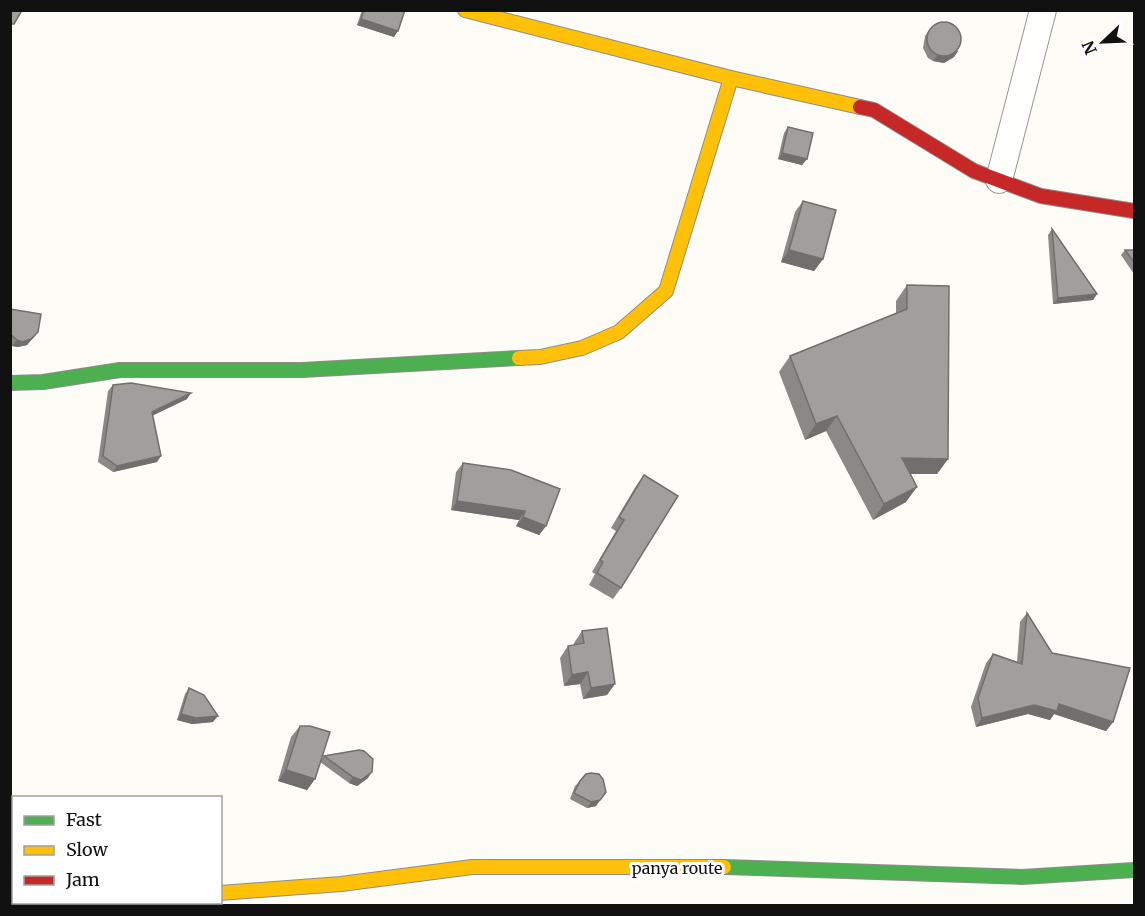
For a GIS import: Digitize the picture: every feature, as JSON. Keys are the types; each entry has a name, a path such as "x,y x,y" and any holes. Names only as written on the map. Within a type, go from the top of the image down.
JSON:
{"street":[{"path":"465,10 731,78 874,110 974,171 1041,196 1134,211"},
{"path":"999,180 1043,10"},
{"path":"10,383 43,382 120,370 302,370 540,357 582,348 619,332 666,291 731,78"},
{"name":"panya route","path":"222,893 341,884 472,867 731,867 1022,877 1134,870"}],"building":[{"path":"10,10 21,12 14,24 10,24"},
{"path":"364,10 405,10 398,31 361,19"},
{"path":"944,22 956,27 961,39 956,51 944,56 932,51 927,39 932,27"},
{"path":"788,127 813,133 807,159 782,153"},
{"path":"803,201 836,210 823,259 789,250"},
{"path":"1052,229 1097,294 1058,298"},
{"path":"1125,250 1134,250 1134,262"},
{"path":"907,285 949,286 948,459 902,458 917,487 884,504 837,416 816,424 790,356 907,309"},
{"path":"10,309 41,314 38,332 31,339 22,342 10,334"},
{"path":"131,383 191,393 152,412 161,456 117,466 103,456 113,385"},
{"path":"463,463 511,470 560,489 546,526 523,517 525,511 457,501"},
{"path":"644,475 678,496 621,588 597,573 603,562 600,560 624,520 619,517"},
{"path":"1027,613 1052,653 1130,668 1113,722 1059,704 1057,711 1034,705 982,718 978,698 993,654 1022,664"},
{"path":"607,628 615,684 591,688 588,672 572,675 568,646 584,643 582,631"},
{"path":"189,688 204,695 218,716 196,718 181,714"},
{"path":"300,726 310,726 330,732 315,779 286,770"},
{"path":"364,751 373,759 372,772 361,780 353,777 324,756"},
{"path":"586,774 599,774 603,779 606,792 600,800 591,802 574,793 580,781"}],"traffic: fast":[{"path":"10,383 43,382 120,370 302,370 519,358"},
{"path":"724,867 1022,877 1134,870"}],"traffic: slow":[{"path":"465,10 731,78 860,107"},
{"path":"519,358 540,357 582,348 619,332 666,291 731,78"},
{"path":"222,893 341,884 472,867 724,867"}],"traffic: jam":[{"path":"860,107 874,110 974,171 1041,196 1134,211"}]}
